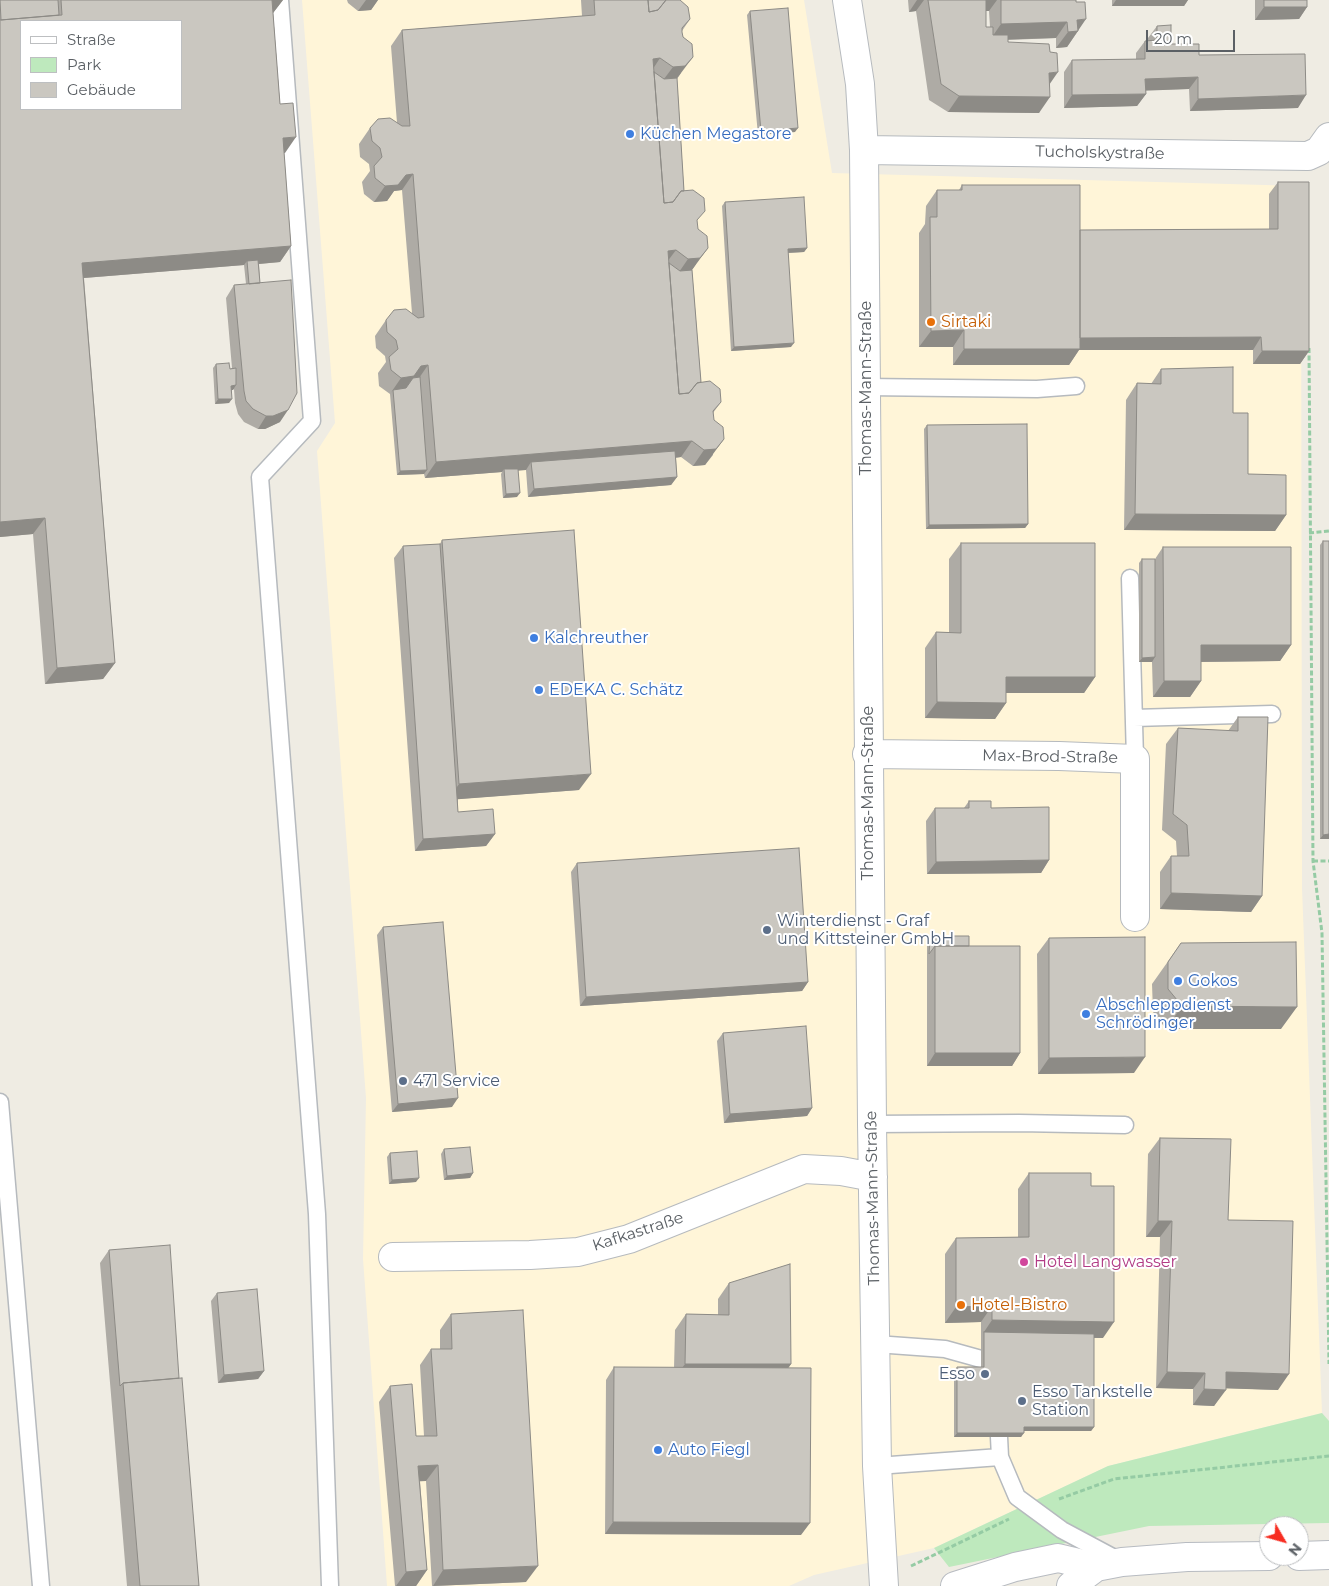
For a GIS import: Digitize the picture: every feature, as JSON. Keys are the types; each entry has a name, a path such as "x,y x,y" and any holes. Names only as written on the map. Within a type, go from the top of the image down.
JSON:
{"street":[{"name":"Thomas-Mann-Straße","path":"847,0 860,84 864,150 867,754 872,1124 878,1466 884,1583"},
{"name":"Tucholskystraße","path":"864,150 1308,156 1326,153"},
{"name":"Max-Brod-Straße","path":"867,754 1059,756 1135,759 1135,918"},
{"name":"Kafkastraße","path":"393,1257 530,1255 578,1252 629,1238 804,1169 841,1170 873,1177"},
{"path":"1309,1556 1329,1555"},
{"path":"955,1586 1015,1567 1058,1558 1109,1565 1187,1557 1259,1556"},
{"path":"1072,1586 1109,1565"}],"lane":[{"path":"280,0 312,421 260,477 302,1005 317,1224 330,1586"},
{"path":"865,387 1037,389 1076,386"},
{"path":"1130,578 1135,759"},
{"path":"1134,718 1272,714"},
{"path":"0,1102 41,1586"},
{"path":"872,1124 1019,1123 1125,1125"},
{"path":"876,1344 945,1349 981,1359"},
{"path":"999,1437 1000,1457 1017,1497 1030,1509 1084,1544 1109,1565"},
{"path":"878,1466 1000,1457"}],"path":[{"path":"1308,344 1313,861 1322,933 1329,1364"},
{"path":"1309,533 1329,531"},
{"path":"1313,861 1329,861"},
{"path":"884,1583 1030,1509 1114,1479 1329,1456"}],"shaded area":[{"path":"302,0 804,0 832,173 1301,186 1302,888 1322,1413 1108,1466 934,1548 814,1575 789,1586 387,1586 363,1259 366,1098 317,451 335,423"}],"green space":[{"path":"1322,1413 1329,1421 1329,1523 1309,1523 1309,1516 1259,1516 1259,1524 1149,1526 949,1567 934,1548 1108,1466"}],"building":[{"path":"0,0 58,0 59,15 1,20"},
{"path":"61,0 272,0 280,104 293,103 296,137 283,138 291,246 82,263 115,663 57,668 45,518 0,522 0,20 62,15"},
{"path":"594,0 648,0 649,12 658,10 666,0 680,0 688,7 690,19 682,28 682,32 683,37 692,44 693,57 685,66 673,67 660,58 653,59 664,203 673,202 681,191 693,190 704,198 705,211 697,220 698,229 707,236 708,248 700,258 688,259 676,250 668,251 679,394 689,393 697,383 710,381 720,389 721,402 713,411 714,420 723,427 724,439 716,449 704,450 692,441 436,462 428,365 421,366 414,376 401,378 391,370 389,357 398,349 396,340 387,332 386,320 394,310 406,309 418,318 424,317 413,174 406,175 398,185 385,186 375,178 374,166 382,157 380,148 372,141 370,128 378,119 390,118 402,126 410,126 402,30 595,15"},
{"path":"648,0 666,0 658,10 649,12"},
{"path":"928,0 986,0 986,27 993,27 993,35 1008,35 1008,42 1049,44 1050,52 1057,53 1058,72 1049,73 1050,97 959,96 941,84"},
{"path":"1001,0 1076,0 1076,2 1085,2 1086,19 1077,20 1078,31 1068,32 1067,22 1001,24"},
{"path":"1264,0 1307,0 1307,7 1264,7"},
{"path":"788,8 798,128 761,131 750,11"},
{"path":"1171,25 1171,44 1199,44 1199,55 1305,54 1306,95 1198,99 1198,77 1145,79 1146,94 1072,95 1072,60 1145,59 1145,41 1157,40 1157,26"},
{"path":"654,72 664,79 677,78 684,191 681,191 673,202 664,203"},
{"path":"1278,182 1309,182 1309,351 1262,351 1261,337 1080,338 1080,230 1278,229"},
{"path":"962,185 1080,185 1080,349 964,349 964,330 931,331 930,217 937,217 937,190 962,190"},
{"path":"804,197 807,248 788,249 794,343 734,347 725,202"},
{"path":"258,260 260,283 249,284 247,261"},
{"path":"669,263 680,271 692,270 701,382 697,383 689,393 679,394"},
{"path":"291,280 297,393 288,410 273,416 266,416 253,409 246,401 234,285"},
{"path":"229,363 230,369 236,368 236,385 231,386 232,399 218,399 216,364"},
{"path":"1233,367 1233,413 1248,413 1248,474 1286,475 1286,515 1135,514 1137,383 1161,384 1161,369"},
{"path":"420,377 427,470 400,471 393,390 406,388 413,378"},
{"path":"1027,424 1028,524 929,525 927,425"},
{"path":"675,451 677,477 534,489 531,462"},
{"path":"504,469 518,469 520,493 506,494"},
{"path":"574,530 591,774 459,784 442,540"},
{"path":"1323,541 1329,541 1329,834 1323,835"},
{"path":"961,543 1095,543 1095,677 1006,677 1006,703 937,702 936,632 961,633"},
{"path":"440,544 458,812 493,809 495,834 423,839 403,546"},
{"path":"1163,547 1291,547 1291,645 1201,645 1201,681 1164,681"},
{"path":"1142,559 1155,559 1155,657 1142,658"},
{"path":"1238,717 1268,717 1262,896 1171,893 1171,856 1189,856 1187,825 1173,814 1178,728 1238,731"},
{"path":"969,801 991,801 991,808 1049,807 1049,860 936,862 935,808 969,808"},
{"path":"799,848 808,982 586,997 577,863"},
{"path":"443,922 458,1098 398,1104 383,927"},
{"path":"930,936 969,936 969,946 935,946 929,954"},
{"name":"Abschleppdienst Schrödinger","path":"1145,937 1145,1057 1049,1058 1049,938"},
{"path":"1296,942 1297,1007 1182,1006 1168,989 1168,962 1181,943"},
{"path":"935,946 1020,946 1020,1053 935,1053"},
{"path":"806,1026 812,1108 730,1114 723,1033"},
{"path":"1160,1138 1231,1139 1228,1220 1293,1221 1289,1374 1226,1372 1226,1390 1204,1389 1205,1373 1167,1372 1172,1221 1158,1221"},
{"path":"470,1147 473,1173 447,1176 444,1149"},
{"path":"417,1151 419,1178 392,1180 390,1153"},
{"name":"Hotel Langwasser","path":"1029,1173 1091,1173 1091,1186 1114,1186 1114,1322 992,1320 992,1306 956,1307 956,1238 1029,1237"},
{"path":"170,1245 179,1378 123,1383 120,1386 109,1250"},
{"path":"790,1264 791,1364 685,1364 686,1314 729,1315 729,1283"},
{"path":"257,1289 264,1371 224,1375 217,1293"},
{"path":"523,1310 538,1566 443,1570 438,1465 418,1466 427,1570 406,1572 390,1386 412,1384 416,1436 437,1436 431,1349 452,1349 451,1314"},
{"name":"Esso Tankstelle Station","path":"984,1332 1094,1334 1094,1427 1024,1427 1024,1433 957,1433 957,1367 984,1367"},
{"path":"614,1367 811,1368 810,1523 613,1522"},
{"path":"182,1378 199,1586 140,1586 123,1383"}],"place":[{"name":"Küchen Megastore","path":"630,134"},
{"name":"Sirtaki","path":"931,322"},
{"name":"Kalchreuther","path":"534,638"},
{"name":"EDEKA C. Schätz","path":"539,690"},
{"name":"Winterdienst - Graf und Kittsteiner GmbH","path":"767,930"},
{"name":"Gokos","path":"1178,981"},
{"name":"Abschleppdienst Schrödinger","path":"1086,1014"},
{"name":"471 Service","path":"403,1081"},
{"name":"Hotel Langwasser","path":"1024,1262"},
{"name":"Hotel-Bistro","path":"961,1305"},
{"name":"Esso","path":"985,1374"},
{"name":"Esso Tankstelle Station","path":"1022,1401"},
{"name":"Auto Fiegl","path":"658,1450"}]}
